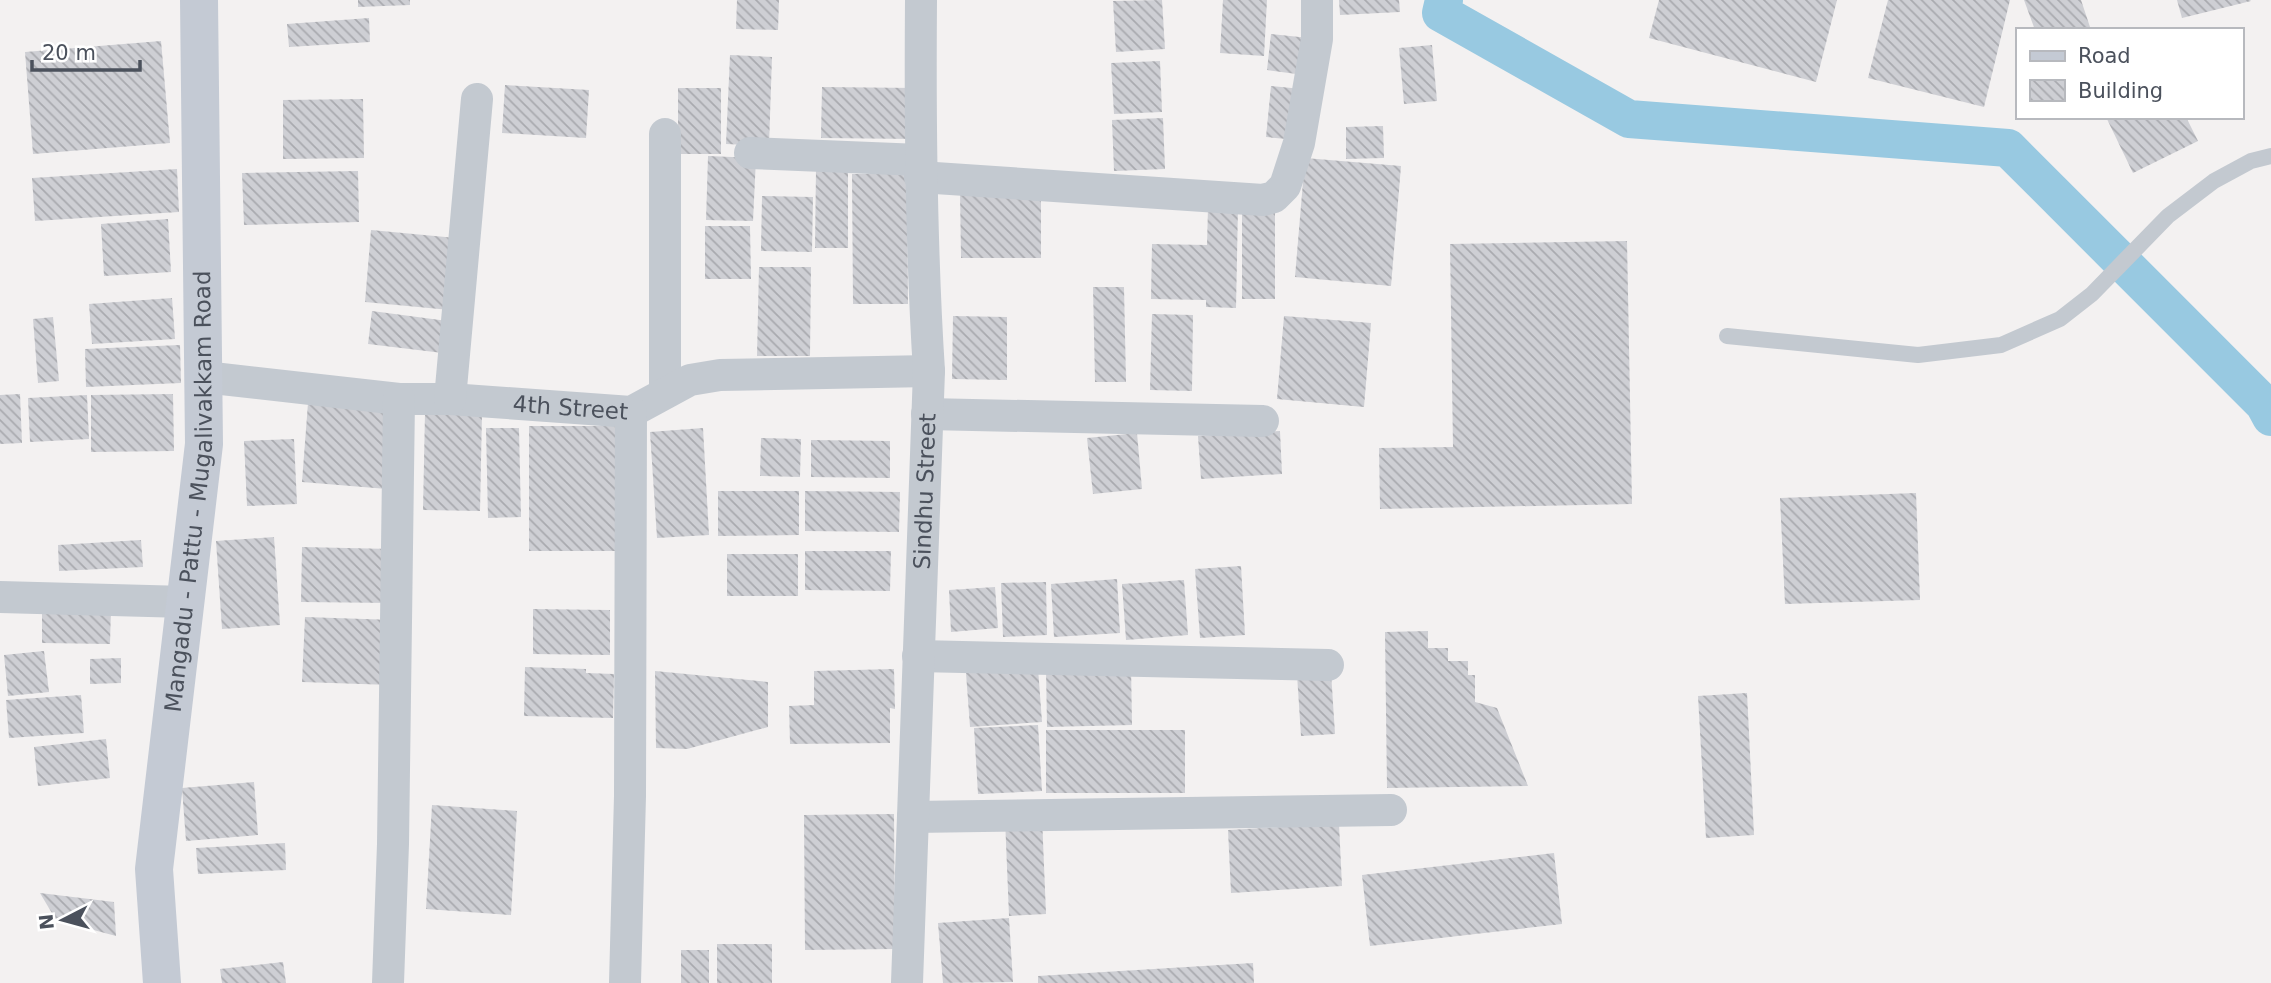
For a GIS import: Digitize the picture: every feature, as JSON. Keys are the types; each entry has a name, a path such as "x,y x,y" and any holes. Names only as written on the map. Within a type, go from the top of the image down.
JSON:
{"street":[{"name":"Mangadu - Pattu - Mugalivakkam Road","path":"162,983 154,869 204,444 199,0"},
{"name":"Sindhu Street","path":"907,983 929,371 920,169 920,0"},
{"path":"750,153 1263,200 1274,197 1285,186 1299,144 1317,39 1317,0"},
{"path":"450,398 477,99"},
{"path":"665,134 665,394"},
{"name":"4th Street","path":"204,377 398,399 450,398 631,412 690,380 720,375 929,371"},
{"path":"388,983 393,844 398,399"},
{"path":"625,983 631,783 631,412"},
{"path":"927,414 1263,421"},
{"path":"0,597 186,602"},
{"path":"918,656 1328,665"},
{"path":"913,817 1391,810"}],"lane":[{"path":"1727,336 1918,355 2001,345 2060,319 2092,294 2168,216 2214,181 2251,161 2271,156"}],"building":[{"path":"358,0 410,0 410,5 358,7"},
{"path":"737,0 779,0 778,30 736,29"},
{"path":"1162,0 1165,49 1116,52 1113,1"},
{"path":"1223,0 1267,0 1264,56 1220,53"},
{"path":"1339,0 1399,0 1400,12 1340,15"},
{"path":"1659,0 1837,0 1816,82 1649,38"},
{"path":"1888,0 2010,0 1984,107 1868,78"},
{"path":"2024,0 2081,0 2090,28 2034,28"},
{"path":"2177,0 2250,0 2251,1 2182,18"},
{"path":"369,18 370,42 289,47 287,24"},
{"path":"1271,34 1309,38 1304,75 1267,70"},
{"path":"161,41 170,143 33,154 25,52"},
{"path":"1432,45 1437,101 1404,104 1399,48"},
{"path":"730,55 772,57 769,146 726,144"},
{"path":"1160,61 1162,112 1114,114 1111,63"},
{"path":"505,85 589,90 586,138 502,133"},
{"path":"1271,86 1302,89 1297,140 1266,137"},
{"path":"822,87 916,88 915,139 821,138"},
{"path":"678,88 721,88 721,154 678,154"},
{"path":"363,99 364,158 283,159 283,100"},
{"path":"1163,118 1165,169 1114,171 1112,120"},
{"path":"2107,119 2187,119 2198,141 2133,173"},
{"path":"1383,126 1384,158 1346,159 1346,127"},
{"path":"708,156 756,158 753,221 706,220"},
{"path":"1305,158 1401,166 1391,286 1295,277"},
{"path":"177,169 179,212 35,221 32,178"},
{"path":"816,169 848,170 848,248 815,248"},
{"path":"358,171 359,222 244,225 242,173"},
{"path":"852,174 907,174 908,304 853,304"},
{"path":"960,191 1041,191 1041,258 961,258"},
{"path":"762,196 813,197 812,252 761,251"},
{"path":"1242,205 1275,205 1275,299 1242,299"},
{"path":"1208,207 1238,207 1236,308 1206,307 1206,300 1151,299 1152,244 1207,245"},
{"path":"168,219 171,272 104,276 101,224"},
{"path":"705,226 750,226 751,279 705,279"},
{"path":"371,230 456,238 450,310 365,302"},
{"path":"1627,241 1632,504 1380,509 1379,448 1453,447 1450,244"},
{"path":"759,267 811,267 810,356 757,356"},
{"path":"1093,287 1124,287 1126,382 1095,382"},
{"path":"172,298 175,339 92,344 89,304"},
{"path":"372,311 455,322 451,354 368,344"},
{"path":"1152,314 1193,315 1192,391 1150,390"},
{"path":"953,316 1007,317 1007,380 952,379"},
{"path":"1284,316 1371,323 1364,407 1277,399"},
{"path":"53,317 59,381 38,383 33,319"},
{"path":"180,345 181,383 86,387 85,349"},
{"path":"20,394 22,443 0,444 0,395"},
{"path":"173,394 174,451 91,452 91,395"},
{"path":"87,395 89,439 30,442 28,398"},
{"path":"308,403 393,410 387,489 302,482"},
{"path":"425,413 482,414 480,511 423,510"},
{"path":"529,426 620,426 620,551 529,551"},
{"path":"486,428 519,428 521,517 488,518"},
{"path":"703,428 709,535 657,538 650,432"},
{"path":"1280,431 1282,474 1201,479 1198,436"},
{"path":"1137,433 1142,489 1093,494 1087,438"},
{"path":"761,438 801,439 800,477 760,476"},
{"path":"294,439 297,504 247,506 244,441"},
{"path":"811,440 890,441 890,478 811,477"},
{"path":"718,491 799,491 799,535 718,536"},
{"path":"805,491 900,492 899,532 805,531"},
{"path":"1916,493 1920,600 1785,604 1780,498"},
{"path":"274,537 280,625 222,629 216,541"},
{"path":"141,540 143,567 59,571 58,545"},
{"path":"302,547 392,549 391,603 301,602"},
{"path":"805,551 891,551 890,591 805,590"},
{"path":"727,554 798,554 798,596 727,596"},
{"path":"1241,566 1245,635 1200,638 1195,569"},
{"path":"1117,579 1120,633 1054,637 1051,584"},
{"path":"1184,580 1188,635 1126,640 1122,584"},
{"path":"1046,582 1047,635 1003,637 1001,583"},
{"path":"995,587 998,628 951,632 949,590"},
{"path":"42,607 111,608 110,644 42,643"},
{"path":"533,609 610,610 610,655 533,654"},
{"path":"305,617 394,620 391,685 302,682"},
{"path":"1428,631 1428,648 1448,648 1448,661 1468,661 1468,675 1475,675 1475,702 1497,708 1528,786 1387,788 1385,632"},
{"path":"44,651 49,692 8,696 4,655"},
{"path":"121,658 121,683 90,684 90,659"},
{"path":"1131,666 1132,725 1047,727 1046,667"},
{"path":"525,667 586,669 586,673 614,674 613,718 524,716"},
{"path":"1038,668 1042,722 970,727 966,673"},
{"path":"894,669 895,709 890,708 890,743 790,744 789,706 814,705 814,671"},
{"path":"655,671 768,682 768,727 687,749 656,748"},
{"path":"1331,672 1335,734 1301,736 1297,674"},
{"path":"1747,693 1754,835 1706,838 1698,696"},
{"path":"81,695 84,733 9,738 6,700"},
{"path":"1038,725 1042,791 978,794 974,728"},
{"path":"1046,730 1185,730 1185,793 1046,793"},
{"path":"106,739 110,778 38,786 34,747"},
{"path":"254,782 258,835 186,841 182,788"},
{"path":"432,805 517,811 511,915 426,909"},
{"path":"894,814 895,949 805,950 804,815"},
{"path":"1042,817 1046,914 1009,916 1005,818"},
{"path":"1339,824 1342,886 1231,893 1228,830"},
{"path":"285,843 286,870 198,874 196,848"},
{"path":"1554,853 1562,924 1370,946 1362,875"},
{"path":"40,893 114,902 116,936 56,920"},
{"path":"1009,918 1013,982 943,983 938,923"},
{"path":"717,944 772,944 772,983 717,983"},
{"path":"681,950 709,950 709,983 681,983"},
{"path":"283,962 286,983 222,983 220,969"},
{"path":"1253,963 1254,983 1038,983 1038,976"}],"waterway":[{"path":"1444,0 1441,13 1629,119 2008,148 2264,404 2271,417"}]}
